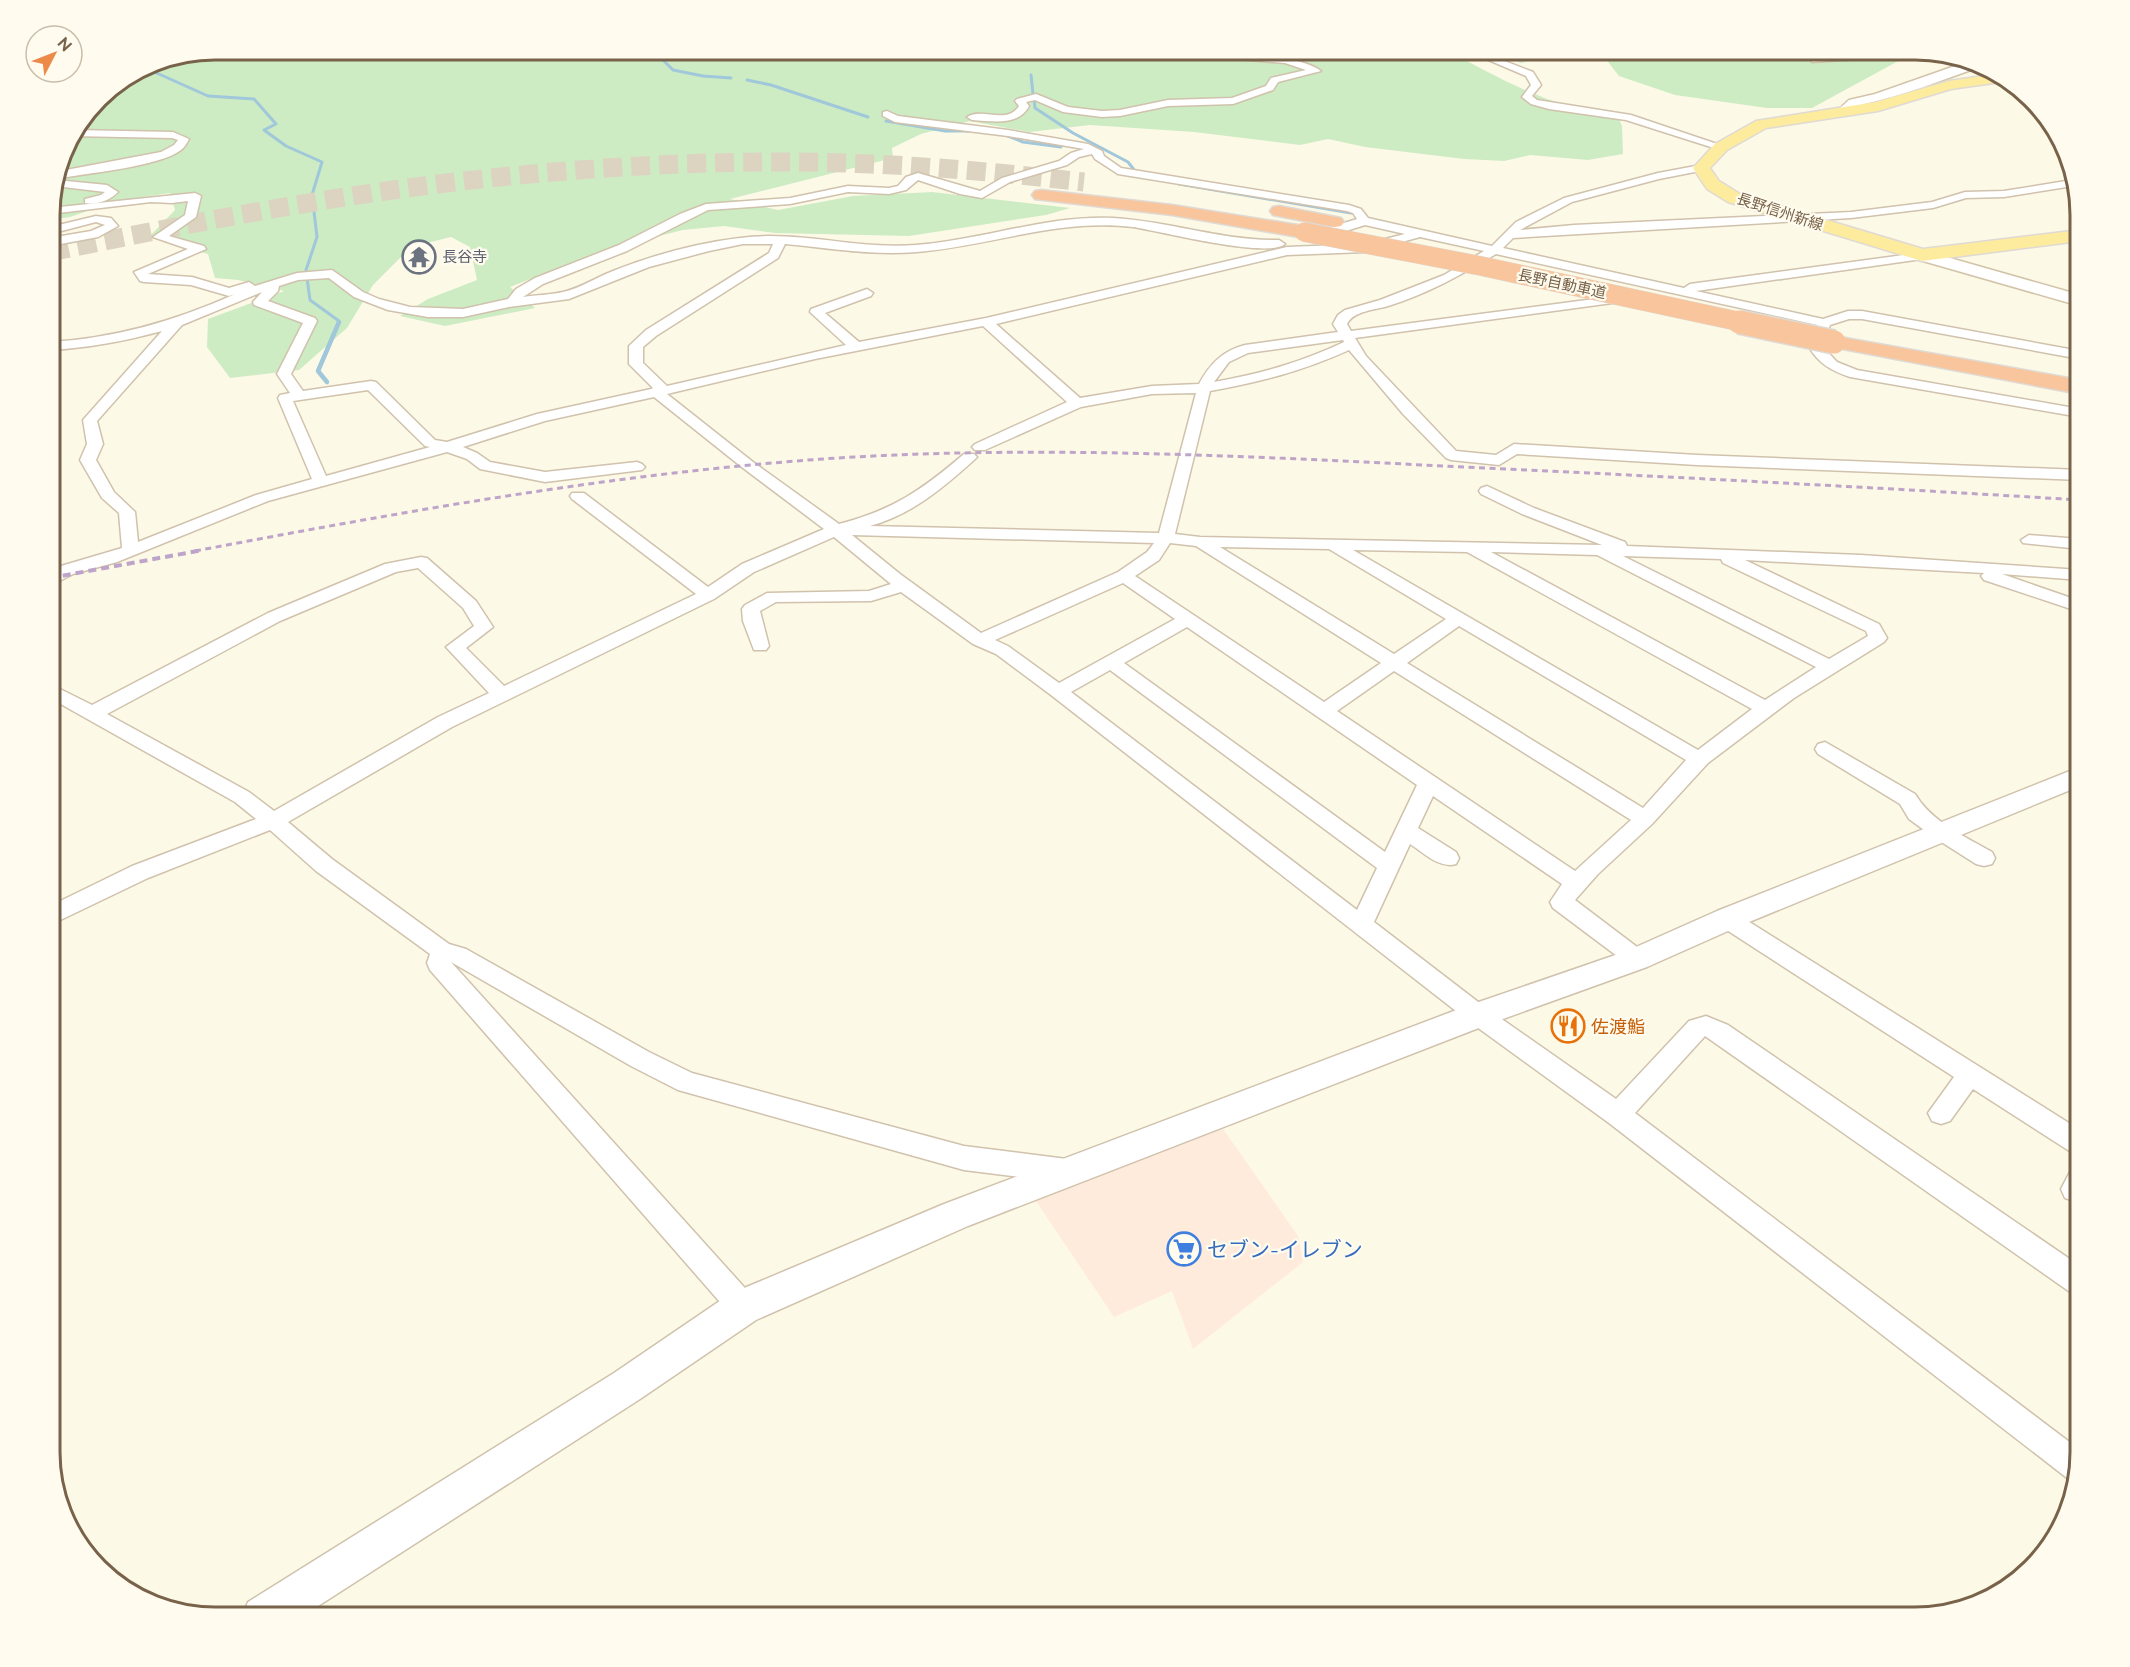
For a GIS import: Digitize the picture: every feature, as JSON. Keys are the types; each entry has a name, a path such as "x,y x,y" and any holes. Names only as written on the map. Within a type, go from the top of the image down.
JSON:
{"highway":[{"name":"長野自動車道","path":"1105,184 1208,198 1335,222 1828,336 2070,376"},
{"name":"長野自動車道","path":"1041,195 1172,210 1304,232 2070,385"}],"main road":[{"path":"1844,111 1848,105 1877,98 1964,68"},
{"path":"1701,168 1721,147 1762,124 1878,106 1949,85 1990,80"},
{"name":"長野信州新線","path":"1701,168 1705,177 1721,191 1791,217 1922,255 2070,237"},
{"path":"1922,255 2070,297"}],"street":[{"path":"1286,60 1316,71 1274,80 1270,88 1233,101 1168,103 1120,113 1084,113 1066,110 1036,96 1020,101 1024,105 1022,111 1014,117 939,117 908,109 887,114 895,119 1008,133 1088,147 1118,171 1349,208 1357,211 1364,221"},
{"path":"1494,60 1530,74 1536,84 1527,97 1534,102 1558,108 1627,117 1721,147"},
{"path":"876,112 897,107"},
{"path":"65,174 155,158 175,151 183,144 184,139 173,135 84,133"},
{"path":"630,235 657,224 680,210 695,206 790,201 848,189 889,191 902,188 910,179 918,176 964,192 982,195 1006,180 1063,163 1075,155 1093,150"},
{"path":"1701,168 1658,176 1568,200 1520,224 1494,250 1448,278 1395,299 1350,313 1343,318 1340,324 1348,339 1408,411 1451,455 1499,460 1514,449 1697,460 2070,475"},
{"path":"60,203 99,200 112,192 107,188 63,184"},
{"path":"1511,234 1761,221 1791,217 1822,218 1933,206 1965,195 2004,194 2067,184"},
{"path":"60,210 195,196 190,217 159,237 200,249 140,272 144,278 192,281 229,292 278,279 279,284"},
{"path":"513,302 520,292 539,281 623,248 706,207"},
{"path":"60,228 96,219 107,220 112,226 94,234 60,240"},
{"path":"60,345 119,337 177,323 304,274 332,274 344,288 370,300 416,311 463,313 513,302 563,296 669,256 747,240 781,240 887,250 965,242 1042,225 1083,221 1116,222 1160,228 1246,244 1277,244 1299,241 1364,221 1675,290 1828,336"},
{"path":"60,575 67,570 111,558 214,519 262,498 448,447 542,417 855,346 986,322 1287,251 1365,248 1421,233"},
{"path":"656,392 661,388 636,364 636,346 651,333 774,255 781,240"},
{"path":"979,640 1124,576 1153,556 1166,538 1204,388 1219,362 1237,352 1348,339 1607,299 1922,255"},
{"path":"279,284 259,302 310,321 284,374 298,396"},
{"path":"855,346 816,312 867,293"},
{"path":"1607,299 1828,336"},
{"path":"2070,353 1862,315 1848,315 1828,336 1827,362 1855,374 2070,411"},
{"path":"986,322 1077,403"},
{"path":"130,550 127,512 108,495 88,460 95,444 90,420 177,323"},
{"path":"60,911 140,872 273,821 445,722 708,595 748,567 836,530 870,521 911,504 975,452 1077,403 1152,390 1204,388 1269,376 1314,361 1348,339"},
{"path":"321,482 285,398 371,385 430,443 472,456 485,466 545,477 637,467"},
{"path":"656,392 904,585 979,640 1002,650 1058,691 1361,925 1478,1014 1618,1115 2070,1461"},
{"path":"1487,491 1528,511 1633,552"},
{"path":"578,496 708,595"},
{"path":"836,530 1720,555 1958,565 2070,574"},
{"path":"2029,540 2070,543"},
{"path":"1200,542 1644,819"},
{"path":"1332,544 1699,759"},
{"path":"1471,548 1766,708"},
{"path":"1599,551 1828,666"},
{"path":"1637,958 1561,902 1575,882 1644,819 1699,759 1766,708 1828,666 1878,638 1873,628 1720,555"},
{"path":"93,713 274,617 390,568 421,562 470,605 483,627 455,647 501,694"},
{"path":"1958,565 2070,604"},
{"path":"1124,576 1575,882"},
{"path":"760,646 752,621 751,609 773,597 871,596 904,585"},
{"path":"1324,711 1394,665 1459,618"},
{"path":"1058,691 1188,620"},
{"path":"1112,663 1388,865"},
{"path":"60,695 242,797 324,865 442,951 458,955 640,1059 687,1082 964,1158 1071,1171"},
{"path":"1825,749 1908,799 1916,814 1942,833 1984,858"},
{"path":"278,1607 627,1386 743,1307 956,1215 1478,1014 1637,958 1727,919 2070,780"},
{"path":"1361,925 1429,782"},
{"path":"1405,830 1448,858"},
{"path":"1727,919 2070,1138"},
{"path":"442,951 438,963 743,1307"},
{"path":"1618,1115 1697,1028 1706,1026 1719,1032 2070,1275"},
{"path":"1941,1113 1970,1074"}],"shaded area":[{"name":"セブン-イレブン","path":"1221,1126 1298,1236 1303,1262 1193,1349 1172,1291 1114,1317 1036,1201"}],"green space":[{"path":"205,60 1466,60 1547,99 1583,109 1616,112 1622,126 1623,154 1588,160 1530,155 1504,161 1464,159 1365,147 1328,139 1300,145 1194,132 1090,125 1029,132 970,121 921,134 892,148 893,158 730,199 778,210 853,196 932,192 1070,208 1046,215 909,236 775,233 724,226 683,230 607,249 510,287 535,308 445,326 400,316 428,299 477,280 470,247 451,237 411,247 373,285 347,328 299,370 230,378 207,347 208,319 284,291 238,280 215,278 208,254 149,237 175,210 170,193 117,201 60,218 65,175 76,146 98,113 113,98 146,76 165,68"},
{"path":"1512,60 1533,60 1521,63"},
{"path":"1607,60 1900,60 1812,108 1767,108 1675,95 1619,76"}],"waterway":[{"path":"663,60 673,70 703,76 731,78"},
{"path":"155,72 208,96 254,99 276,124 264,130 286,146 322,162 312,195 317,237 306,270"},
{"path":"1031,75 1033,94"},
{"path":"747,80 771,85 868,117"},
{"path":"1034,99 1035,108 1073,133 1128,162 1135,171"},
{"path":"886,121 945,131 974,131"},
{"path":"1008,136 1023,142 1061,147"},
{"path":"1179,184 1351,213"},
{"path":"307,278 310,300 339,321 338,323"},
{"path":"327,382 318,371 339,322"}],"tunnel":[{"path":"60,250 204,221 411,187 615,167 819,162 951,169 1084,182"}],"railway":[{"path":"195,551 523,493 688,471 854,457 928,454 1075,452 1222,456 2070,499"},
{"path":"60,576 203,550"}],"place":[{"name":"長谷寺","path":"419,257"},
{"name":"佐渡鮨","path":"1568,1026"},
{"name":"セブン-イレブン","path":"1184,1249"}]}
